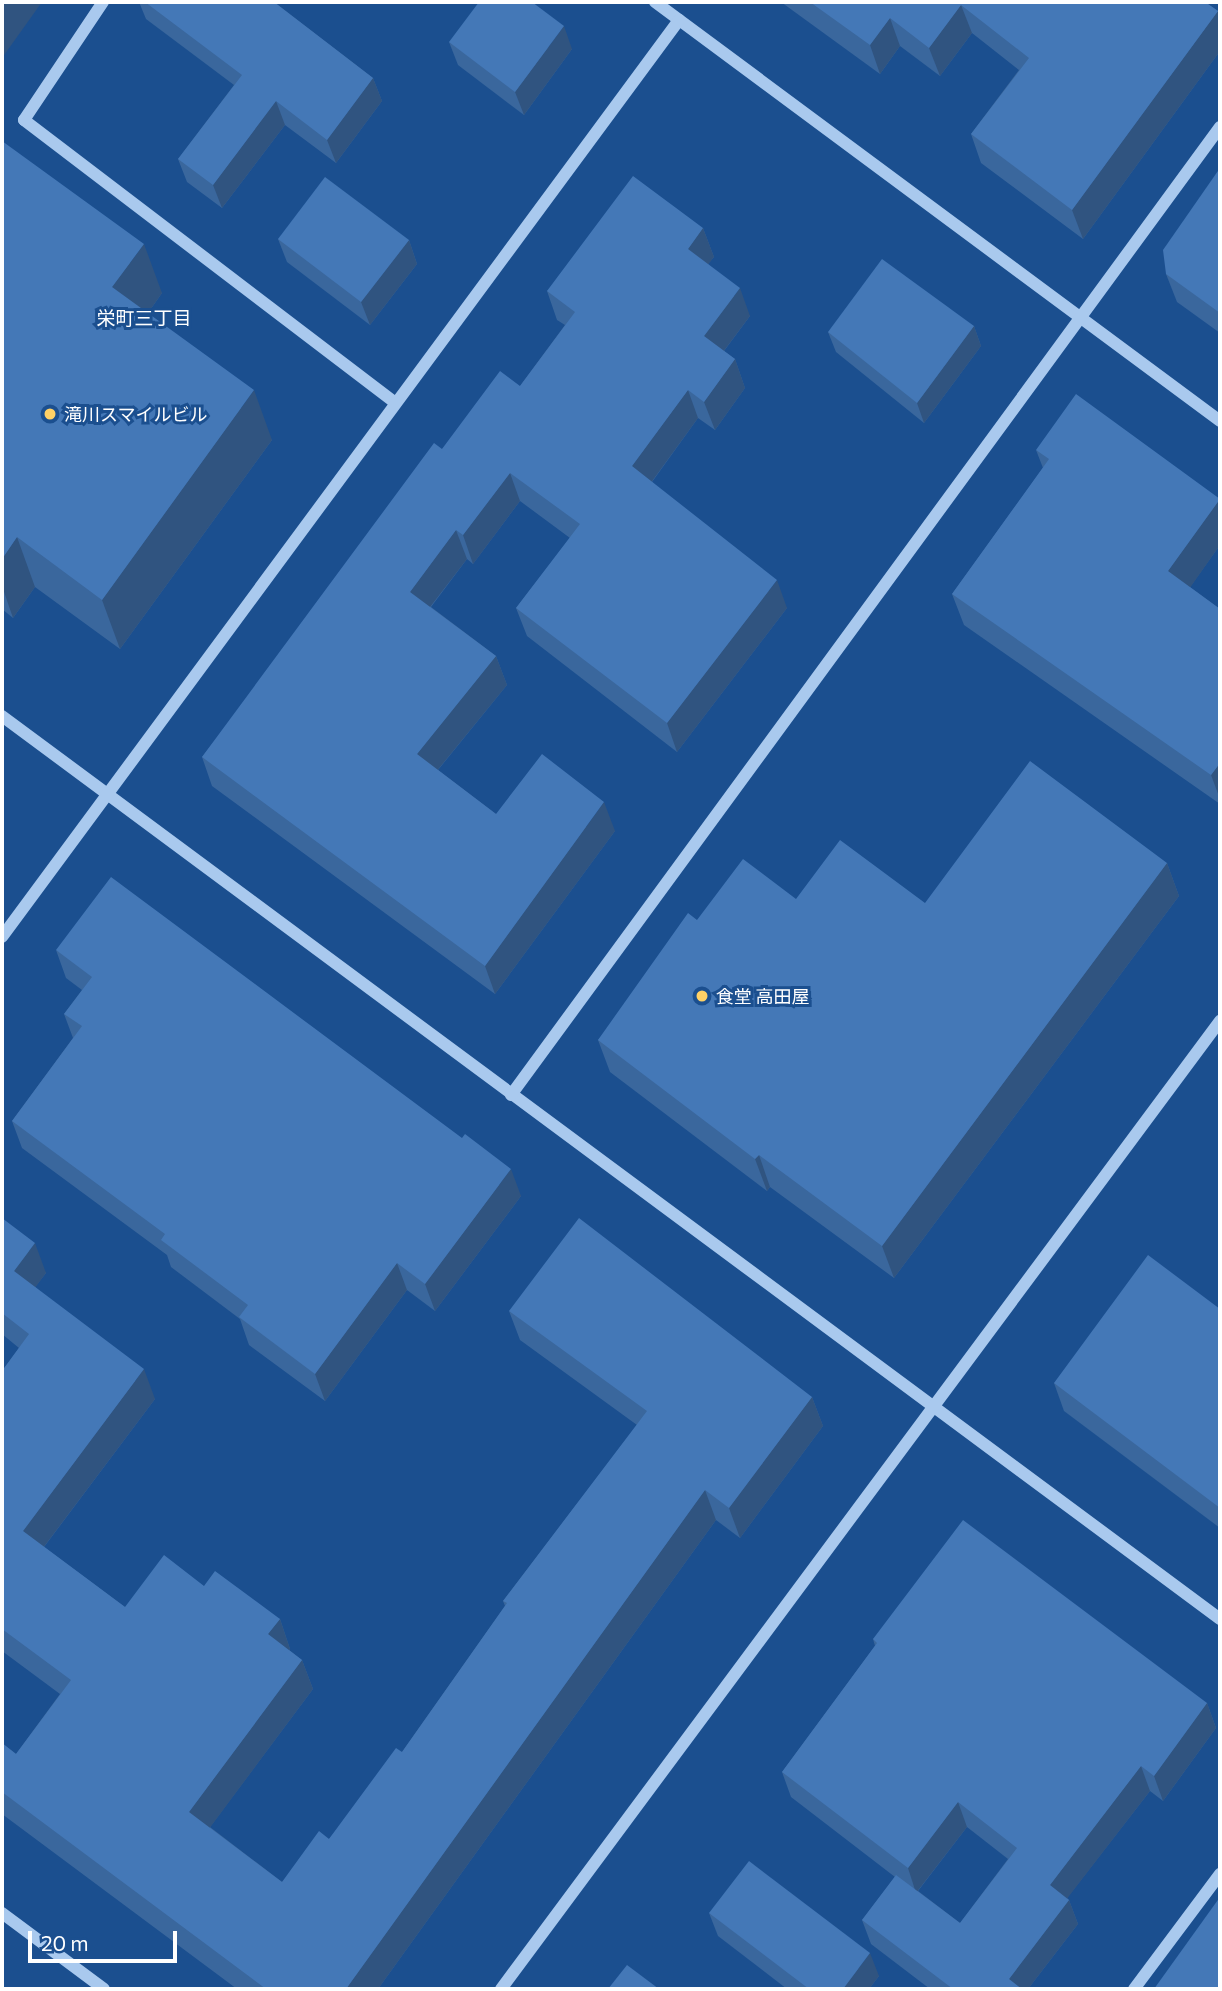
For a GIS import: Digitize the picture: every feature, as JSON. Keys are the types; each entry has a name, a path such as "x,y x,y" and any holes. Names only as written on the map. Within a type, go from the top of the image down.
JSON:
{"street":[{"path":"103,2 24,120 394,402"},
{"path":"655,2 1220,421"},
{"path":"2,937 394,402 679,20"},
{"path":"511,1095 1220,127"},
{"path":"2,716 1220,1619"},
{"path":"501,1989 1220,1021"},
{"path":"1135,1989 1220,1874"},
{"path":"2,1913 104,1989"}],"building":[{"path":"145,2 274,2 373,78 327,140 276,101 213,185 178,159 242,75"},
{"path":"479,2 532,2 564,26 515,92 449,42"},
{"path":"810,2 1205,2 1218,11 1072,210 971,134 1029,58 961,5 929,48 890,18 870,45"},
{"path":"2,141 144,244 112,287 254,390 102,600 17,537 2,559"},
{"path":"1220,168 1220,313 1166,274 1163,250"},
{"path":"633,176 703,228 688,249 740,288 704,336 735,359 704,402 688,390 632,466 777,580 667,723 516,608 580,524 510,473 463,535 456,530 410,592 496,656 417,754 496,814 542,754 604,802 485,966 202,757 434,443 442,449 500,371 520,386 575,312 547,291"},
{"path":"325,177 409,240 361,302 278,239"},
{"path":"882,259 974,326 917,403 828,332"},
{"path":"1076,394 1220,499 1168,571 1220,609 1220,763 1211,775 952,594 1049,459 1036,450"},
{"path":"1030,761 1167,863 882,1246 759,1155 755,1159 598,1040 688,913 697,920 743,859 796,899 840,840 925,903"},
{"path":"111,877 462,1138 465,1134 511,1169 425,1284 397,1263 315,1374 239,1317 248,1305 161,1240 165,1234 12,1121 82,1026 64,1014 92,977 56,950"},
{"path":"2,1218 35,1243 14,1271 144,1369 23,1531 125,1607 164,1555 204,1586 215,1571 280,1619 268,1634 302,1660 189,1812 282,1882 319,1831 329,1839 396,1748 402,1752 507,1603 503,1601 647,1411 509,1311 579,1218 812,1397 729,1508 705,1490 346,1989 266,1989 2,1792 2,1743 16,1754 71,1680 2,1629 2,1371 29,1334 2,1313"},
{"path":"1148,1255 1220,1309 1220,1508 1054,1383"},
{"path":"963,1520 1207,1703 1154,1776 1141,1766 1050,1885 1069,1900 1009,1979 1022,1989 953,1989 862,1920 896,1875 960,1923 1017,1848 958,1802 908,1868 782,1772 877,1643 873,1639"},
{"path":"749,1861 870,1953 843,1989 809,1989 709,1913"},
{"path":"1220,1897 1220,1989 1154,1989"},
{"path":"627,1965 659,1989 608,1989"}],"place":[{"name":"滝川スマイルビル","path":"50,414"},
{"name":"食堂 高田屋","path":"702,996"}],"district":[{"name":"栄町三丁目","path":"144,318"}]}
